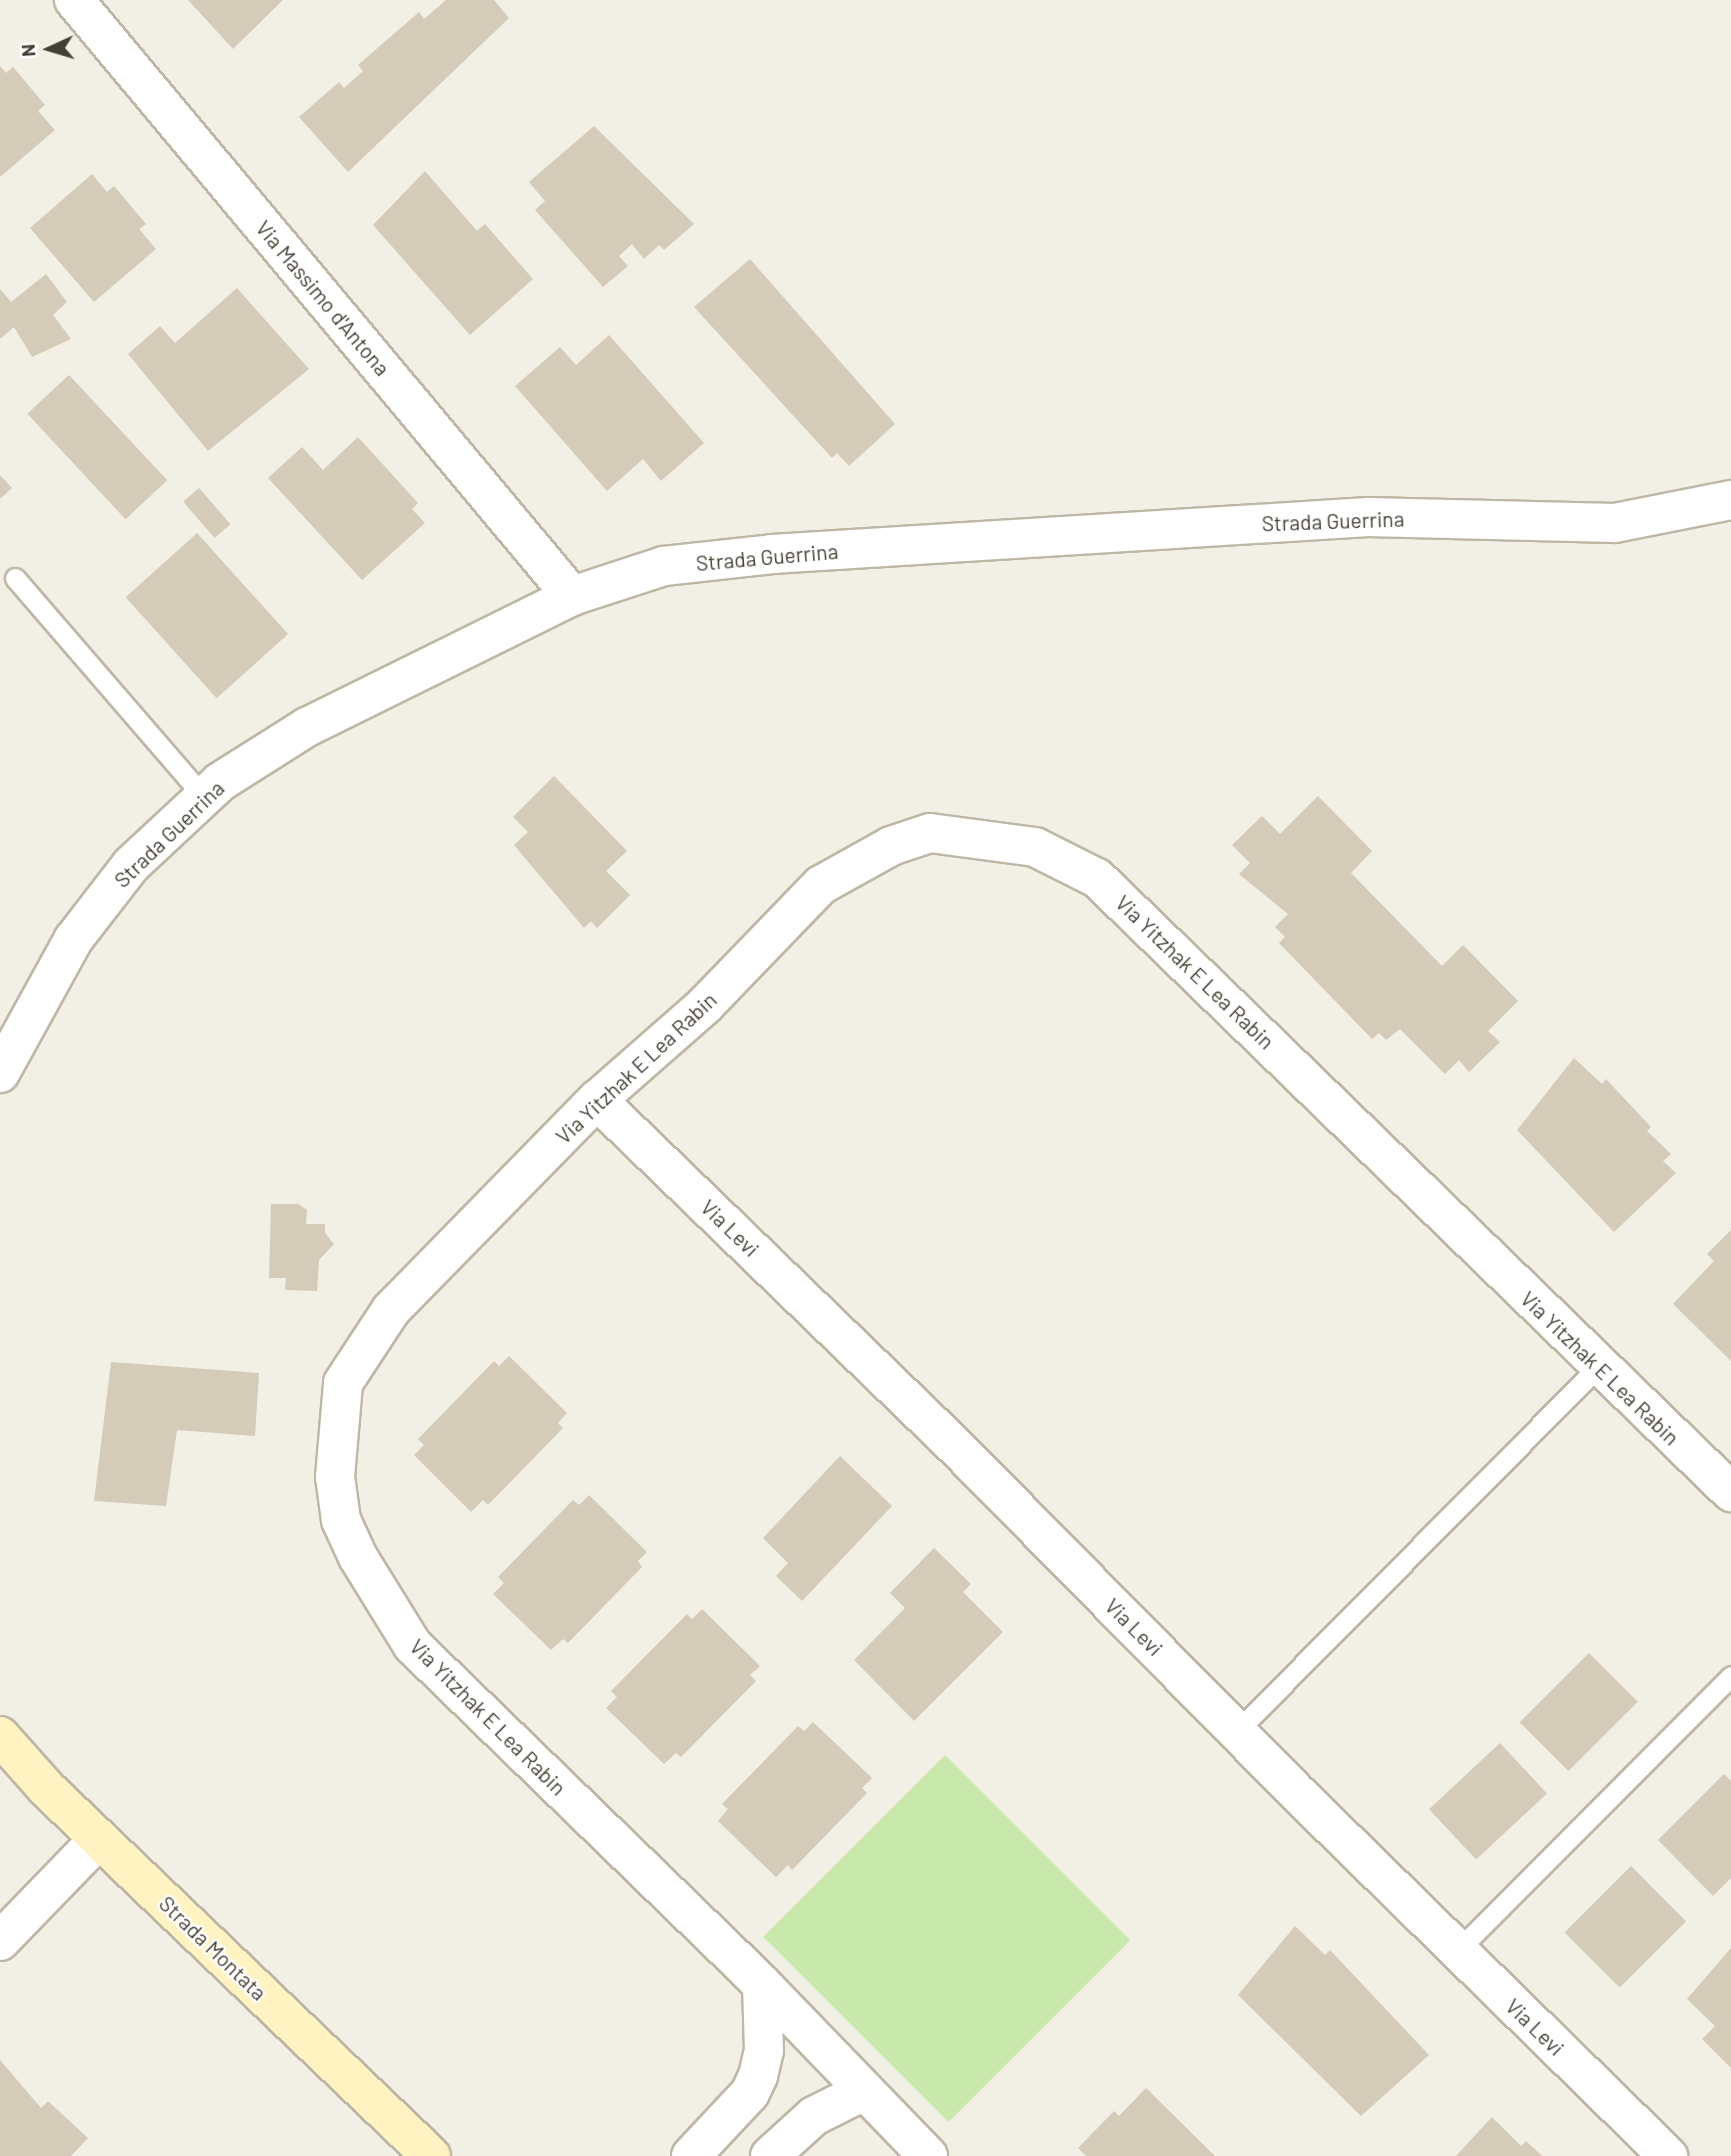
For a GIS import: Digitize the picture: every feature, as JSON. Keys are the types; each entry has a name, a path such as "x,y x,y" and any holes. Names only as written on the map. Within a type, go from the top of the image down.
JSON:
{"street":[{"name":"Via Massimo d'Antona","path":"74,0 572,596"},
{"name":"Strada Guerrina","path":"0,1073 73,940 131,865 204,797 307,727 572,596 663,566 772,554 1368,517 1615,523 1731,500"},
{"name":"Via Yitzhak E Lea Rabin","path":"928,2156 862,2092 762,1984 413,1646 341,1520 336,1431 343,1383 364,1346 391,1310 597,1100 705,1005 821,885 891,846 930,833 1035,846 1097,878 1597,1368 1731,1492"},
{"name":"Via Levi","path":"597,1100 957,1448 1457,1951 1668,2156"},
{"name":"Strada Montata","path":"0,1736 99,1839 431,2156"},
{"path":"0,1941 99,1839"},
{"path":"691,2156 750,2092 758,2076 764,2051 762,1984"},
{"path":"770,2156 814,2116 862,2092"}],"lane":[{"path":"15,578 204,797"},
{"path":"1237,1731 1597,1368"},
{"path":"1457,1951 1731,1676"}],"green space":[{"path":"945,1755 1130,1940 949,2122 763,1937"}],"building":[{"path":"188,0 283,0 233,49"},
{"path":"446,0 494,0 509,18 348,172 299,117 339,82 344,88 363,71 358,65 419,12 424,19"},
{"path":"0,66 6,73 13,67 45,105 38,111 55,130 0,177"},
{"path":"594,126 694,224 664,250 659,245 644,259 632,244 619,256 628,266 603,287 535,210 545,201 529,182"},
{"path":"425,171 477,231 485,224 533,279 470,335 373,225"},
{"path":"92,174 107,192 114,186 146,224 139,229 156,249 94,302 30,228"},
{"path":"750,259 895,424 849,466 837,453 832,458 694,307"},
{"path":"46,274 67,302 53,315 71,339 32,357 14,327 0,339 0,289 11,302"},
{"path":"237,288 309,369 208,451 128,354 160,326 175,343"},
{"path":"609,335 704,443 661,481 643,459 607,491 515,386 560,347 576,365"},
{"path":"69,375 167,480 126,519 27,414"},
{"path":"358,437 418,503 412,509 425,523 362,580 268,478 302,447 323,470"},
{"path":"0,475 12,488 0,499"},
{"path":"199,488 230,524 215,538 183,502"},
{"path":"197,533 288,634 217,698 126,597"},
{"path":"554,776 627,851 606,871 630,895 597,928 591,921 584,928 514,845 528,832 513,817"},
{"path":"1318,796 1372,851 1351,873 1442,966 1463,945 1518,1001 1488,1031 1500,1042 1469,1072 1459,1060 1445,1074 1400,1029 1386,1040 1379,1033 1372,1039 1279,943 1285,937 1275,927 1288,914 1239,874 1250,863 1232,845 1262,816 1280,834"},
{"path":"1574,1058 1602,1084 1606,1079 1651,1127 1647,1131 1671,1154 1663,1161 1676,1173 1614,1232 1517,1130"},
{"path":"271,1204 298,1204 307,1210 306,1224 325,1224 325,1233 334,1244 319,1260 317,1291 285,1290 286,1278 269,1278"},
{"path":"1731,1230 1731,1361 1673,1304 1714,1261 1707,1254"},
{"path":"509,1356 567,1413 558,1423 563,1428 488,1505 483,1500 471,1512 414,1455 424,1445 418,1439 494,1361 499,1366"},
{"path":"111,1362 259,1373 255,1436 177,1430 166,1506 94,1501"},
{"path":"840,1456 892,1506 802,1601 776,1576 788,1563 763,1538"},
{"path":"589,1495 647,1552 638,1561 642,1567 568,1643 563,1639 551,1650 493,1594 504,1583 498,1577 573,1500 579,1505"},
{"path":"934,1548 971,1584 963,1592 1003,1632 914,1721 854,1660 905,1608 890,1593"},
{"path":"702,1609 760,1666 750,1675 756,1681 681,1757 676,1753 664,1764 606,1708 617,1697 611,1691 687,1614 692,1619"},
{"path":"1589,1653 1638,1702 1568,1771 1520,1722"},
{"path":"813,1722 872,1778 862,1788 867,1793 792,1870 788,1865 776,1877 718,1821 728,1809 722,1804 798,1726 804,1731"},
{"path":"1500,1743 1547,1793 1476,1860 1429,1809"},
{"path":"1724,1774 1731,1781 1731,1878 1713,1896 1658,1840"},
{"path":"1631,1866 1686,1921 1620,1988 1565,1932"},
{"path":"1295,1926 1325,1955 1330,1950 1429,2055 1361,2116 1238,1995"},
{"path":"1731,1948 1731,2068 1702,2039 1715,2026 1687,1999"},
{"path":"0,2060 41,2108 48,2101 88,2138 71,2156 0,2156"},
{"path":"1146,2088 1215,2156 1086,2156 1078,2148 1114,2111 1119,2116"},
{"path":"1492,2117 1521,2146 1526,2141 1542,2156 1456,2156"}]}
